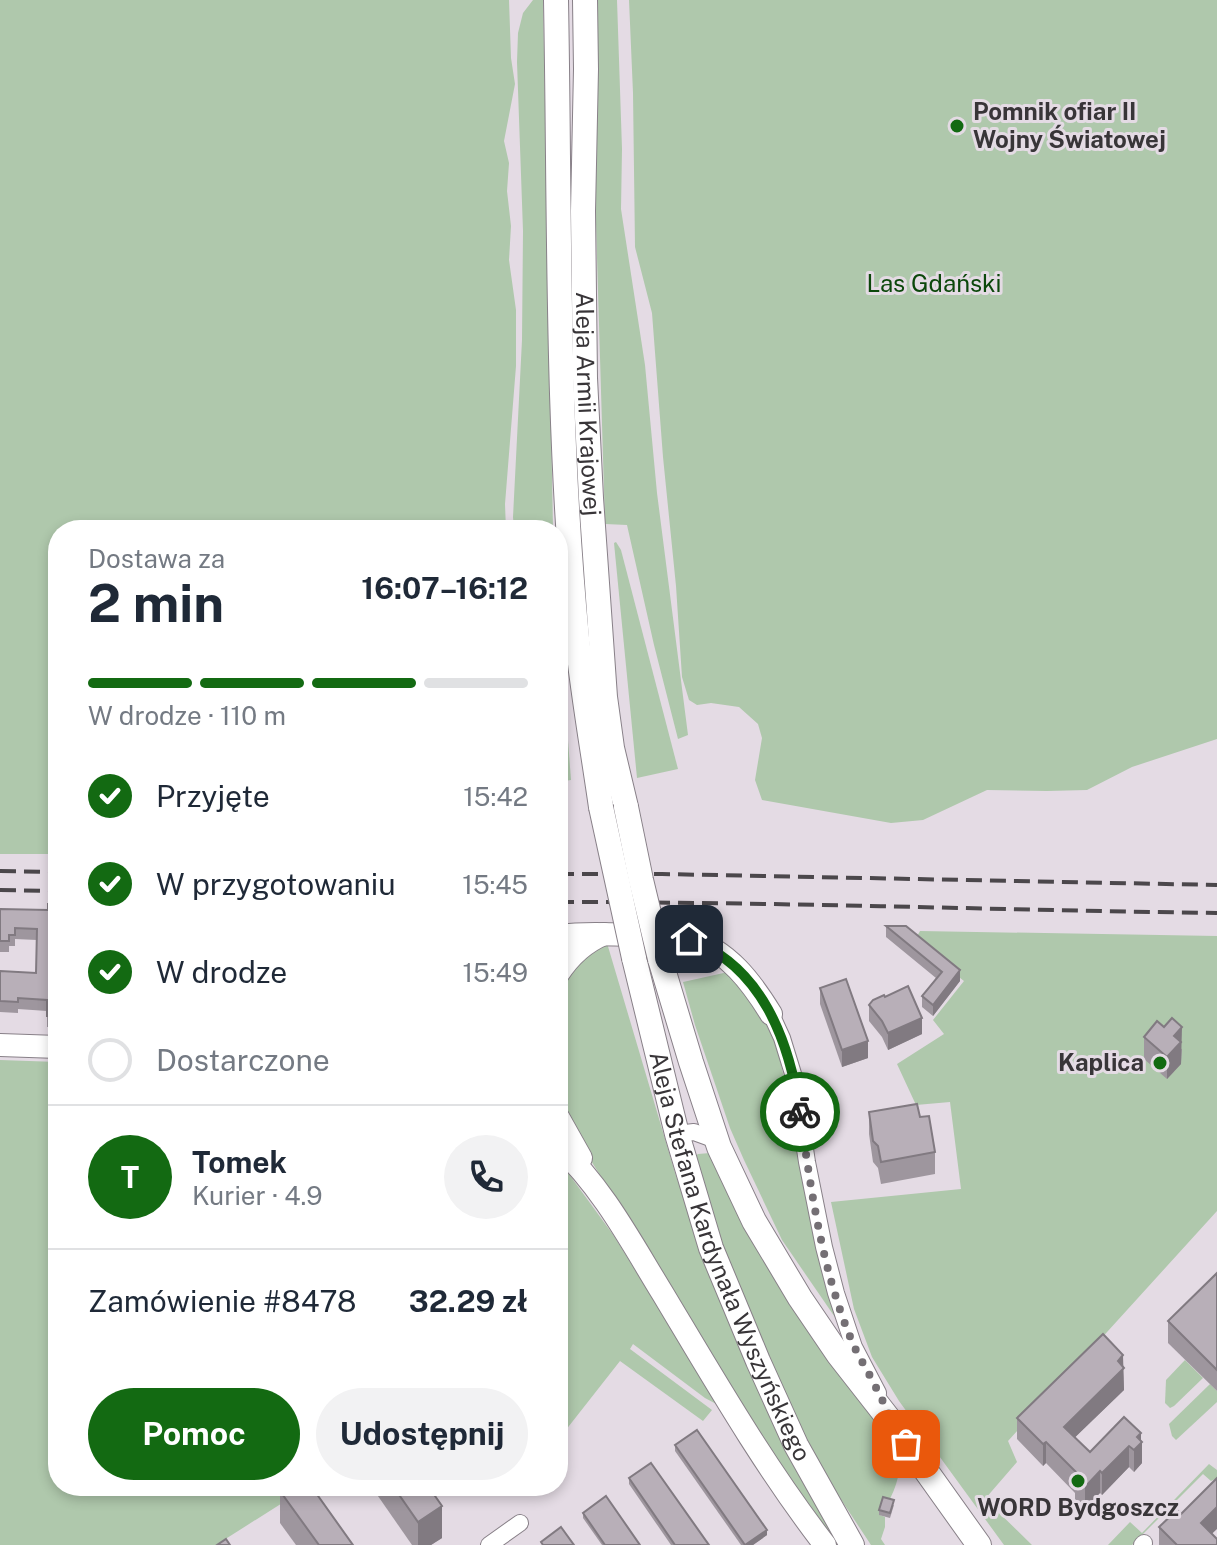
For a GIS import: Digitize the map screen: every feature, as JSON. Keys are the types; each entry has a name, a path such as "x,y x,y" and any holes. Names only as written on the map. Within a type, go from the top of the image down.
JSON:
{"main road":[{"name":"Aleja Armii Krajowej","path":"556,0 562,383 577,639 601,807 634,958"},
{"name":"Aleja Armii Krajowej","path":"585,0 585,378 605,697 612,748 660,959"},
{"name":"Aleja Stefana Kardynała Wyszyńskiego","path":"634,958 677,1134 711,1248 796,1445 852,1545"},
{"name":"Aleja Stefana Kardynała Wyszyńskiego","path":"660,959 716,1140 773,1256 838,1354 892,1423 979,1545"}],"street":[{"path":"568,963 594,938 605,934"},
{"path":"568,936 677,937 705,945 739,969 758,992 782,1038 794,1077 818,1216 836,1293 854,1347 892,1423"},
{"path":"0,1045 48,1047"},
{"path":"677,1134 694,1132 716,1140"},
{"path":"568,1134 740,1421 825,1545"},
{"path":"568,1155 605,1199"},
{"path":"489,1545 520,1523"}],"green space":[{"path":"0,0 509,0 515,84 504,141 509,163 509,260 516,310 516,366 506,520 48,520 48,854 0,854"},
{"path":"533,0 543,0 553,520 513,520 513,517 522,340 523,231 517,62 518,33 523,13"},
{"path":"593,0 617,0 621,209 645,365 657,493 688,735 678,739 627,525 605,524"},
{"name":"Las Gdański","path":"629,0 1217,0 1217,739 1132,767 1087,790 987,790 923,820 891,823 762,800 755,780 762,738 758,724 739,707 711,703 697,705 689,700 682,677 652,313 635,247"},
{"path":"614,543 621,550 678,769 637,778"},
{"path":"568,740 571,780 568,780"},
{"path":"920,931 1217,936 1217,1211 1008,1441 1017,1462 985,1499 1032,1545 1004,1545 899,1401 872,1357 854,1309 831,1202 961,1189 950,1102 916,1105 897,1064 944,1034 933,1020 964,981 914,942"},
{"path":"607,943 676,1176 734,1328 846,1545 837,1545 790,1480 568,1124 568,976 592,952"},
{"path":"728,972 757,1005 777,1047 841,1326 782,1240 730,1128 695,1025 683,982"},
{"path":"0,1060 48,1062 48,1496 293,1496 216,1545 0,1545"},
{"path":"710,1153 899,1456 895,1487 880,1515 885,1517 881,1539 885,1545 871,1545 805,1445 732,1275 693,1158 698,1154"},
{"path":"568,1173 614,1236 720,1406 633,1344 630,1349 712,1410 703,1421 620,1361 568,1427"},
{"path":"1185,1360 1203,1378 1170,1408 1165,1403 1166,1380"},
{"path":"1210,1384 1217,1391 1217,1402 1176,1440 1169,1424"},
{"path":"1209,1464 1217,1470 1217,1478 1211,1481 1203,1474 1132,1545 1108,1545 1130,1522 1142,1533"}],"building":[{"path":"0,909 48,910 48,1016 47,1000 18,998 18,1002 0,1001 0,971 36,973 37,929 15,928 15,935 9,935 9,941 0,941"},
{"path":"886,926 906,926 960,970 933,1005 922,996 942,972"},
{"path":"846,979 868,1041 842,1050 820,988"},
{"path":"908,986 922,1018 888,1033 869,1005 873,1000"},
{"path":"1172,1018 1182,1027 1174,1036 1181,1042 1167,1057 1144,1037 1157,1021 1164,1027"},
{"path":"917,1104 920,1117 929,1116 935,1152 881,1162 878,1146 873,1141 869,1112"},
{"path":"1217,1273 1217,1370 1168,1321"},
{"path":"1103,1334 1123,1355 1118,1361 1124,1368 1064,1427 1090,1452 1124,1417 1141,1433 1137,1437 1142,1442 1134,1450 1129,1446 1085,1487 1075,1477 1078,1474 1017,1418"},
{"path":"697,1430 767,1530 745,1545 675,1445"},
{"path":"651,1463 709,1545 675,1545 629,1478"},
{"path":"1217,1478 1217,1507 1201,1523 1217,1539 1217,1545 1177,1545 1159,1527 1177,1510 1181,1514"},
{"path":"284,1496 318,1496 353,1545 319,1545"},
{"path":"400,1496 435,1496 442,1506 418,1522"},
{"path":"606,1496 640,1545 605,1545 583,1513"},
{"path":"883,1497 894,1500 890,1513 879,1510"},
{"path":"561,1527 574,1545 543,1545 541,1542"}],"railway":[{"path":"0,871 48,872"},
{"path":"568,874 1217,885"},
{"path":"0,890 48,891"},
{"path":"568,902 1217,913"}],"way so far":[{"path":"800,1112 824,1247 840,1306 854,1347 892,1423 906,1444"}],"place":[{"name":"Pomnik ofiar II Wojny Światowej","path":"957,126"},
{"name":"Kaplica","path":"1160,1063"},
{"name":"WORD Bydgoszcz","path":"1078,1481"}],"route":[{"path":"689,939 705,945 739,969 758,992 782,1038 794,1077 800,1112"}]}
